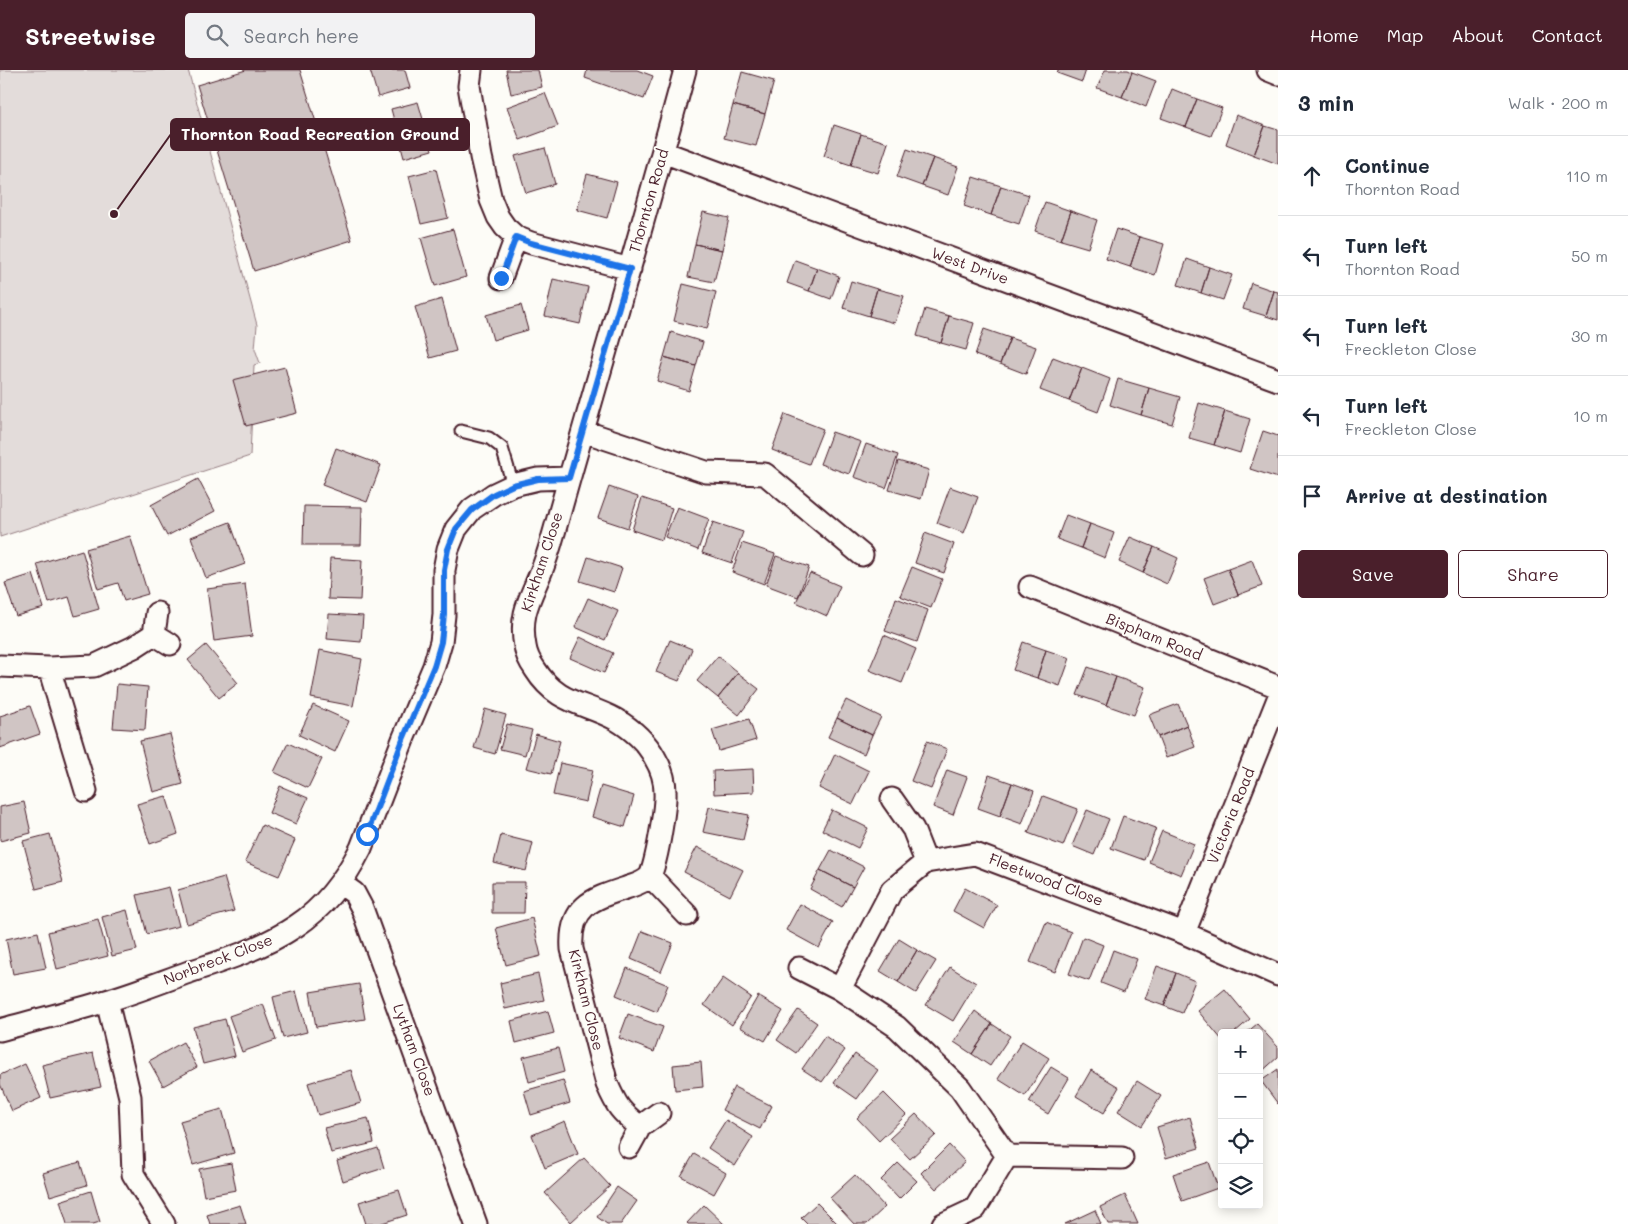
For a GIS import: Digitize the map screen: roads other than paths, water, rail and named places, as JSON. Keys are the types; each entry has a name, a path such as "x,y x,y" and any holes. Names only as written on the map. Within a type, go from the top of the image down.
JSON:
{"street":[{"path":"471,70 469,86 481,157 491,200 498,217 505,227 516,237 531,243 630,269"},
{"name":"Thornton Road","path":"569,478 630,269 685,70"},
{"path":"1268,70 1278,74"},
{"name":"West Drive","path":"663,152 1278,380"},
{"path":"501,278 516,237"},
{"path":"583,431 706,472 765,474 862,555"},
{"path":"340,883 352,866 361,848 434,666 441,642 444,615 444,570 448,549 456,529 472,510 494,494 513,485 538,479 569,478"},
{"name":"Kirkham Close","path":"569,478 541,572 528,600 523,633 525,649 530,662 551,689 564,698 614,718 643,739 659,765 664,780 666,793 655,864 650,876 640,883 598,897 586,904 577,915 573,926 572,938 572,949 607,1084 615,1102 624,1114 640,1126"},
{"name":"Bispham Road","path":"1030,586 1278,687"},
{"path":"0,666 49,668 94,666 134,647 162,639 157,613"},
{"path":"49,668 86,791"},
{"name":"Victoria Road","path":"1184,933 1278,698"},
{"path":"840,989 892,890 926,862 913,829 892,799"},
{"name":"Fleetwood Close","path":"926,862 975,854 1184,933 1278,975"},
{"path":"650,876 687,916"},
{"name":"Norbreck Close","path":"0,1030 107,1001 240,955 275,939 298,925 330,896 340,883"},
{"name":"Lytham Close","path":"340,883 354,893 362,908 476,1224"},
{"path":"799,968 840,989 897,1027 960,1088 1007,1156"},
{"path":"107,1001 130,1098 133,1174 164,1224"},
{"path":"629,1147 640,1126 659,1113"},
{"path":"1007,1156 1122,1158"},
{"path":"943,1224 975,1209 1007,1156"}],"lane":[{"path":"461,431 489,438 502,448 513,485"}],"place":[{"name":"Thornton Road Recreation Ground","path":"114,214"}]}
